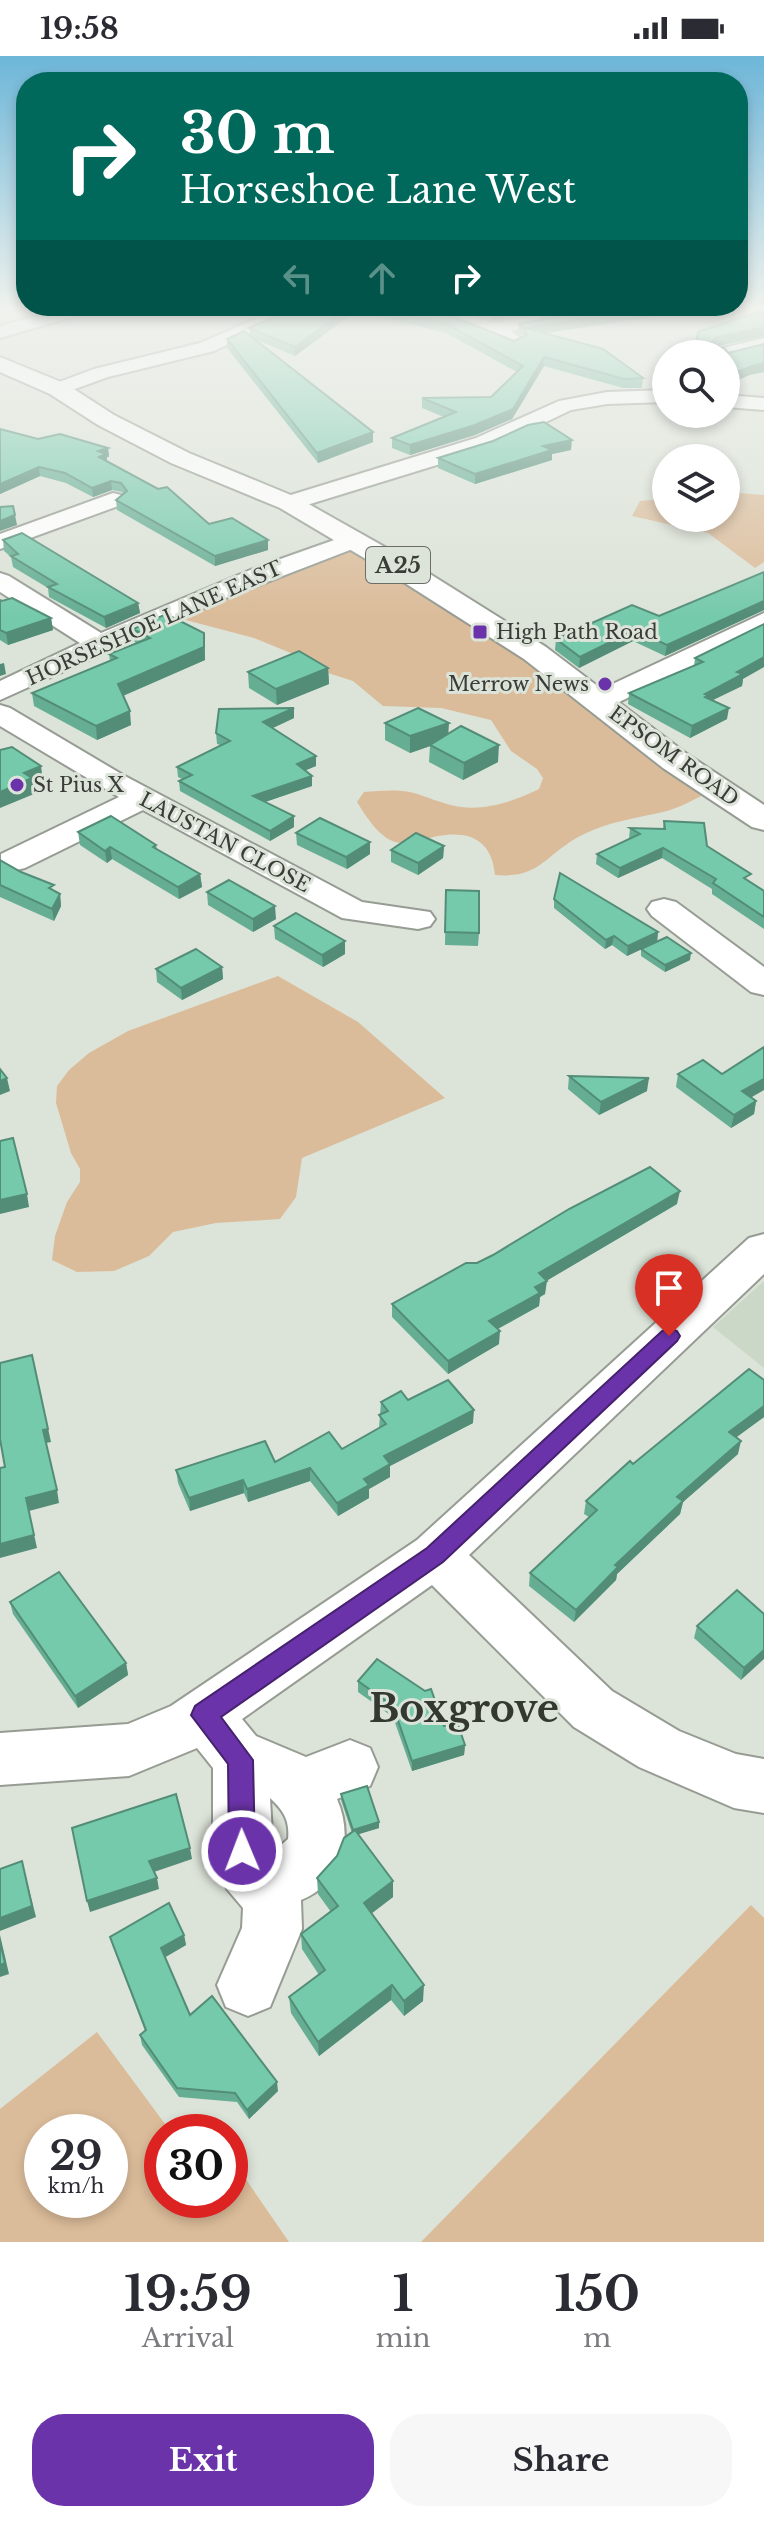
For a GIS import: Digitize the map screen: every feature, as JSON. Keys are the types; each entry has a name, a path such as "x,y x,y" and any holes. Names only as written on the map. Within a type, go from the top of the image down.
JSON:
{"main road":[{"name":"EPSOM ROAD","path":"96,412 142,440 289,503 354,540 535,653 675,761 764,820"}],"street":[{"path":"289,503 484,443 548,412"},
{"path":"0,542 113,500"},
{"name":"HORSESHOE LANE EAST","path":"0,692 98,643 237,583 354,540"},
{"path":"0,581 98,643"},
{"path":"597,702 764,621"},
{"name":"LAUSTAN CLOSE","path":"0,714 143,798 354,911 418,919"},
{"path":"7,856 143,798"},
{"path":"7,856 44,880"},
{"path":"664,909 764,984"},
{"path":"0,1759 129,1750 204,1715 435,1555 764,1249"},
{"path":"435,1555 593,1709 659,1749 734,1781 764,1786"},
{"path":"204,1715 241,1760 325,1776 317,1817 320,1837 313,1853 297,1872 263,1885"},
{"path":"241,1760 242,1851 248,1868 273,1903 272,1929 248,1985"}],"shaded area":[{"path":"740,493 764,495 764,562 755,568 704,532 740,532"},
{"path":"652,500 652,520 632,516 640,501"},
{"path":"347,543 504,645 707,793 672,809 593,830 570,842 533,869 510,875 495,875 484,846 470,837 438,836 405,843 387,838 357,802 364,792 408,792 455,806 477,808 509,801 539,789 543,778 537,769 511,751 491,720 441,708 383,706 353,681 325,672 308,660 254,638 182,619 181,607"},
{"path":"278,976 358,1022 445,1098 302,1158 296,1197 280,1219 216,1223 173,1232 149,1256 114,1271 77,1272 52,1260 55,1236 67,1202 80,1182 80,1169 71,1153 56,1103 57,1086 69,1070 89,1053 128,1031"},
{"path":"764,1281 764,1368 713,1327"},
{"path":"751,1905 764,1918 764,2242 421,2242"},
{"path":"97,2032 158,2114 144,2114 144,2218 248,2218 248,2182 289,2242 0,2242 0,2109"}],"building":[{"path":"285,412 347,412 373,432 317,453"},
{"path":"456,412 506,412 410,445 392,438"},
{"path":"544,422 572,440 543,446 552,450 475,474 438,458 493,441 528,425"},
{"path":"0,429 38,439 60,434 108,448 98,451 106,454 99,457 158,489 167,487 209,524 232,518 268,540 215,556 116,500 127,491 121,483 111,481 92,488 65,473 39,467 0,484"},
{"path":"13,506 15,515 0,521 0,507"},
{"path":"22,533 138,603 104,617 48,587 57,584 11,556 18,554 3,540"},
{"path":"764,572 764,601 667,645 634,630 580,657 556,639 632,605 659,616"},
{"path":"12,598 51,618 6,633 0,630 0,600"},
{"path":"166,614 204,633 204,647 118,684 130,711 96,726 32,693 117,658 109,654 150,638 133,629"},
{"path":"764,624 764,657 737,672 743,674 705,694 708,695 705,697 729,708 692,726 629,693 703,662 695,658"},
{"path":"299,651 328,668 276,689 248,672"},
{"path":"294,708 263,722 316,756 297,764 312,776 253,796 294,816 270,831 179,781 192,775 177,767 230,741 216,733 219,709"},
{"path":"418,708 449,723 410,736 385,723"},
{"path":"461,726 499,745 464,763 430,745"},
{"path":"12,747 41,766 24,773 32,778 0,792 0,750"},
{"path":"111,816 156,845 153,847 200,874 178,887 110,847 105,851 78,832"},
{"path":"320,818 370,842 346,857 296,833"},
{"path":"664,821 704,823 707,846 751,874 744,878 764,891 764,917 713,883 716,879 663,848 620,868 597,854 640,834 630,828 665,829"},
{"path":"416,833 444,846 418,863 391,850"},
{"path":"0,860 54,885 49,888 60,894 52,909 0,885"},
{"path":"560,873 658,932 628,946 614,936 606,940 554,899"},
{"path":"229,880 275,906 253,919 207,892"},
{"path":"446,890 479,891 479,933 445,932"},
{"path":"296,913 345,941 322,955 274,926"},
{"path":"667,937 691,953 665,965 641,949"},
{"path":"196,949 222,967 181,988 156,969"},
{"path":"764,1047 764,1079 742,1091 756,1101 734,1115 678,1074 703,1060 722,1074"},
{"path":"0,1069 7,1078 0,1081"},
{"path":"569,1076 649,1078 601,1102"},
{"path":"13,1138 27,1194 0,1200 0,1141"},
{"path":"650,1167 680,1191 539,1273 547,1281 535,1287 540,1293 489,1321 500,1331 448,1361 392,1304 466,1263 477,1263 493,1255 569,1209"},
{"path":"32,1355 48,1429 43,1430 57,1490 26,1498 34,1535 0,1544 0,1468 5,1467 0,1439 0,1363"},
{"path":"749,1369 764,1380 764,1406 729,1432 741,1441 677,1497 683,1501 615,1565 618,1567 576,1610 530,1573 597,1510 586,1501 630,1461 633,1464"},
{"path":"448,1380 474,1410 384,1456 390,1464 364,1479 369,1485 337,1503 310,1468 247,1489 243,1480 189,1498 176,1470 265,1441 275,1462 329,1432 342,1449 386,1424 379,1415 388,1411 381,1402 401,1391 408,1400"},
{"path":"59,1572 126,1663 75,1696 10,1602"},
{"path":"737,1590 764,1614 764,1650 744,1668 697,1626"},
{"path":"377,1659 425,1691 431,1689 444,1726 457,1722 465,1745 412,1761 393,1706 358,1681"},
{"path":"367,1786 379,1822 353,1830 341,1794"},
{"path":"176,1794 190,1848 149,1861 157,1878 87,1901 72,1828"},
{"path":"355,1830 393,1881 364,1903 424,1985 404,2001 392,1985 318,2042 289,1997 325,1970 301,1934 338,1906 317,1878 337,1856 344,1838"},
{"path":"22,1861 32,1906 0,1918 0,1869"},
{"path":"169,1903 184,1935 161,1948 190,2015 212,1996 277,2082 247,2110 235,2093 177,2088 140,2035 146,2030 110,1937"},
{"path":"0,1942 5,1963 0,1965"}],"place":[{"name":"High Path Road","path":"480,632"},
{"name":"Merrow News","path":"605,684"},
{"name":"St Pius X","path":"17,785"}],"district":[{"name":"Boxgrove","path":"464,1708"}],"route":[{"path":"242,1851 241,1760 204,1715 435,1555 669,1336"}]}
